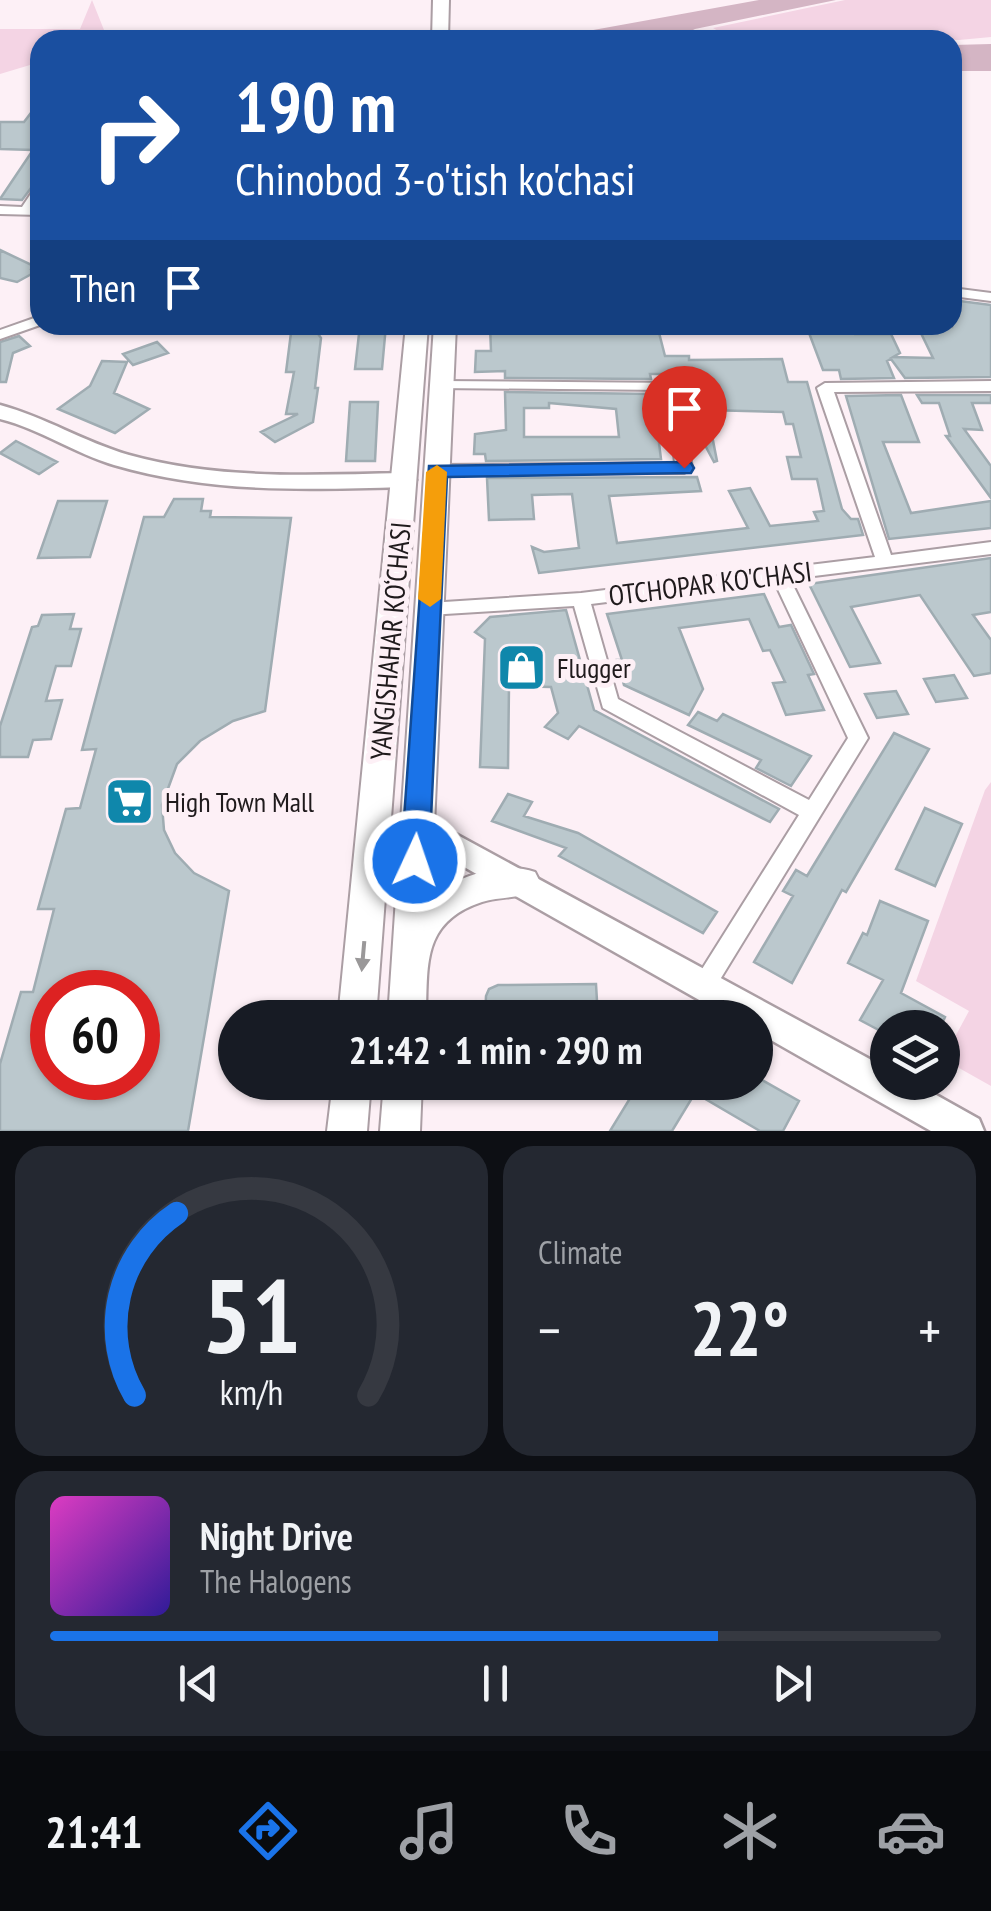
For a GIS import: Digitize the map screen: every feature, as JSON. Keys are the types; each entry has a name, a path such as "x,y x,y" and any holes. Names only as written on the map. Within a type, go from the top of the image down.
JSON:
{"main road":[{"path":"440,30 441,0"},
{"name":"YANGISHAHAR KO‘CHASI","path":"408,1000 442,385 430,335"},
{"name":"YANGISHAHAR KO‘CHASI","path":"359,1000 408,428 430,335"},
{"path":"408,428 439,428"},
{"path":"374,824 417,825"},
{"path":"411,946 427,918 440,905 490,886 523,882"},
{"path":"348,1131 351,1100"},
{"path":"400,1131 402,1100"}],"street":[{"path":"0,210 30,211"},
{"path":"962,294 991,298"},
{"path":"0,335 30,324"},
{"path":"437,470 684,468 674,386 442,385"},
{"path":"885,561 825,388 991,386"},
{"path":"0,412 100,452 160,469 276,484 404,480"},
{"name":"OTCHOPAR KO'CHASI","path":"429,609 580,598 991,548"},
{"path":"705,984 858,738 780,576"},
{"path":"580,598 610,702 811,810"},
{"path":"417,825 966,1131"}],"shaded area":[{"path":"92,0 104,30 30,30 30,65 0,74 0,29 80,29"},
{"path":"759,0 836,0 693,30 593,30"},
{"path":"845,0 991,0 991,37 962,40 962,30 713,28"},
{"path":"991,44 991,71 962,71 962,45"},
{"path":"991,782 991,1086 960,1069 960,1028 969,1011 916,981"}],"building":[{"path":"30,114 30,150 0,149 0,122 24,122"},
{"path":"30,154 30,189 22,200 0,199"},
{"path":"0,250 30,264 30,275 17,282 0,278"},
{"path":"962,301 991,305 991,377 905,378 891,359 887,361 894,378 841,379 839,370 823,370 810,335 891,335 900,353 893,357 933,358 922,335 962,335"},
{"path":"291,335 319,335 313,422 275,442 261,432 298,414 286,414 294,372 286,372"},
{"path":"359,335 385,335 382,369 355,369"},
{"path":"490,335 660,335 665,356 689,356 689,360 782,359 788,382 807,382 842,509 851,519 858,519 863,535 539,573 532,547 544,552 579,548 572,494 532,495 534,519 489,520 487,478 697,477 701,491 609,496 617,543 748,528 729,491 750,488 770,526 818,521 814,512 824,511 817,479 792,479 787,457 801,457 793,424 786,424 783,412 707,410 717,461 714,462 690,417 680,374 650,374 651,379 505,378 505,371 475,372 476,351 491,351"},
{"path":"19,336 30,346 13,353 6,382 0,382 0,342"},
{"path":"157,342 168,353 133,365 123,354"},
{"path":"102,361 127,362 114,393 149,409 115,433 58,409 90,386"},
{"path":"505,392 653,394 661,459 486,461 485,454 474,454 475,434 506,430","holes":["549,403 616,409 619,437 524,437 524,408 549,408"]},
{"path":"901,395 919,442 883,442 911,513 991,501 991,528 889,539 846,396"},
{"path":"917,395 991,395 991,403 972,403 982,430 964,429 991,466 991,498 946,436 950,436 939,403 922,403"},
{"path":"350,402 378,402 375,461 346,461"},
{"path":"16,441 57,462 39,474 0,453"},
{"path":"174,499 203,499 201,511 211,511 210,517 291,518 265,711 233,721 200,741 177,764 162,805 164,830 175,853 194,873 229,891 188,1131 0,1131 0,1064 21,992 30,992 30,1100 160,1100 160,970 39,970 54,909 38,909 66,809 80,808 96,749 82,750 144,517 164,517"},
{"path":"58,501 107,501 90,557 38,558"},
{"path":"991,558 991,612 973,615 991,640 991,673 974,676 920,595 851,607 880,663 850,667 809,584"},
{"path":"764,594 779,627 791,625 814,674 808,675 824,710 786,715 773,683 785,682 770,650 763,651 749,619 679,628 703,689 689,715 624,685 617,660 622,660 607,614"},
{"path":"566,610 594,710 779,809 770,822 579,726 568,739 545,727 558,713 551,687 509,686 508,768 480,767 485,639 475,632 490,617"},
{"path":"74,614 70,629 81,629 71,666 56,666 46,701 62,700 51,739 33,740 28,757 0,757 0,726 32,627 38,626 42,615"},
{"path":"954,675 967,698 936,702 924,679"},
{"path":"896,691 908,714 877,718 865,694"},
{"path":"698,712 717,721 723,714 811,756 791,786 756,768 761,760 688,725"},
{"path":"894,733 929,749 846,892 842,890 792,983 754,962 793,896 783,891 796,870 807,876"},
{"path":"508,794 532,802 524,816 578,833 717,912 703,933 559,856 566,848 492,821"},
{"path":"925,808 962,824 935,886 896,869"},
{"path":"880,901 928,921 901,993 932,1010 870,1010 870,1025 860,1020 883,980 848,963 863,933 867,935"},
{"path":"596,984 597,1000 486,1000 489,989 498,985"},
{"path":"773,1086 799,1101 783,1131 760,1131 707,1100 773,1100"},
{"path":"629,1100 691,1100 672,1131 610,1131"}],"slow traffic":[{"path":"430,599 437,472"}],"place":[{"name":"Flugger","path":"522,667"},
{"name":"High Town Mall","path":"130,801"}],"route":[{"path":"415,861 437,470 684,468"}]}
